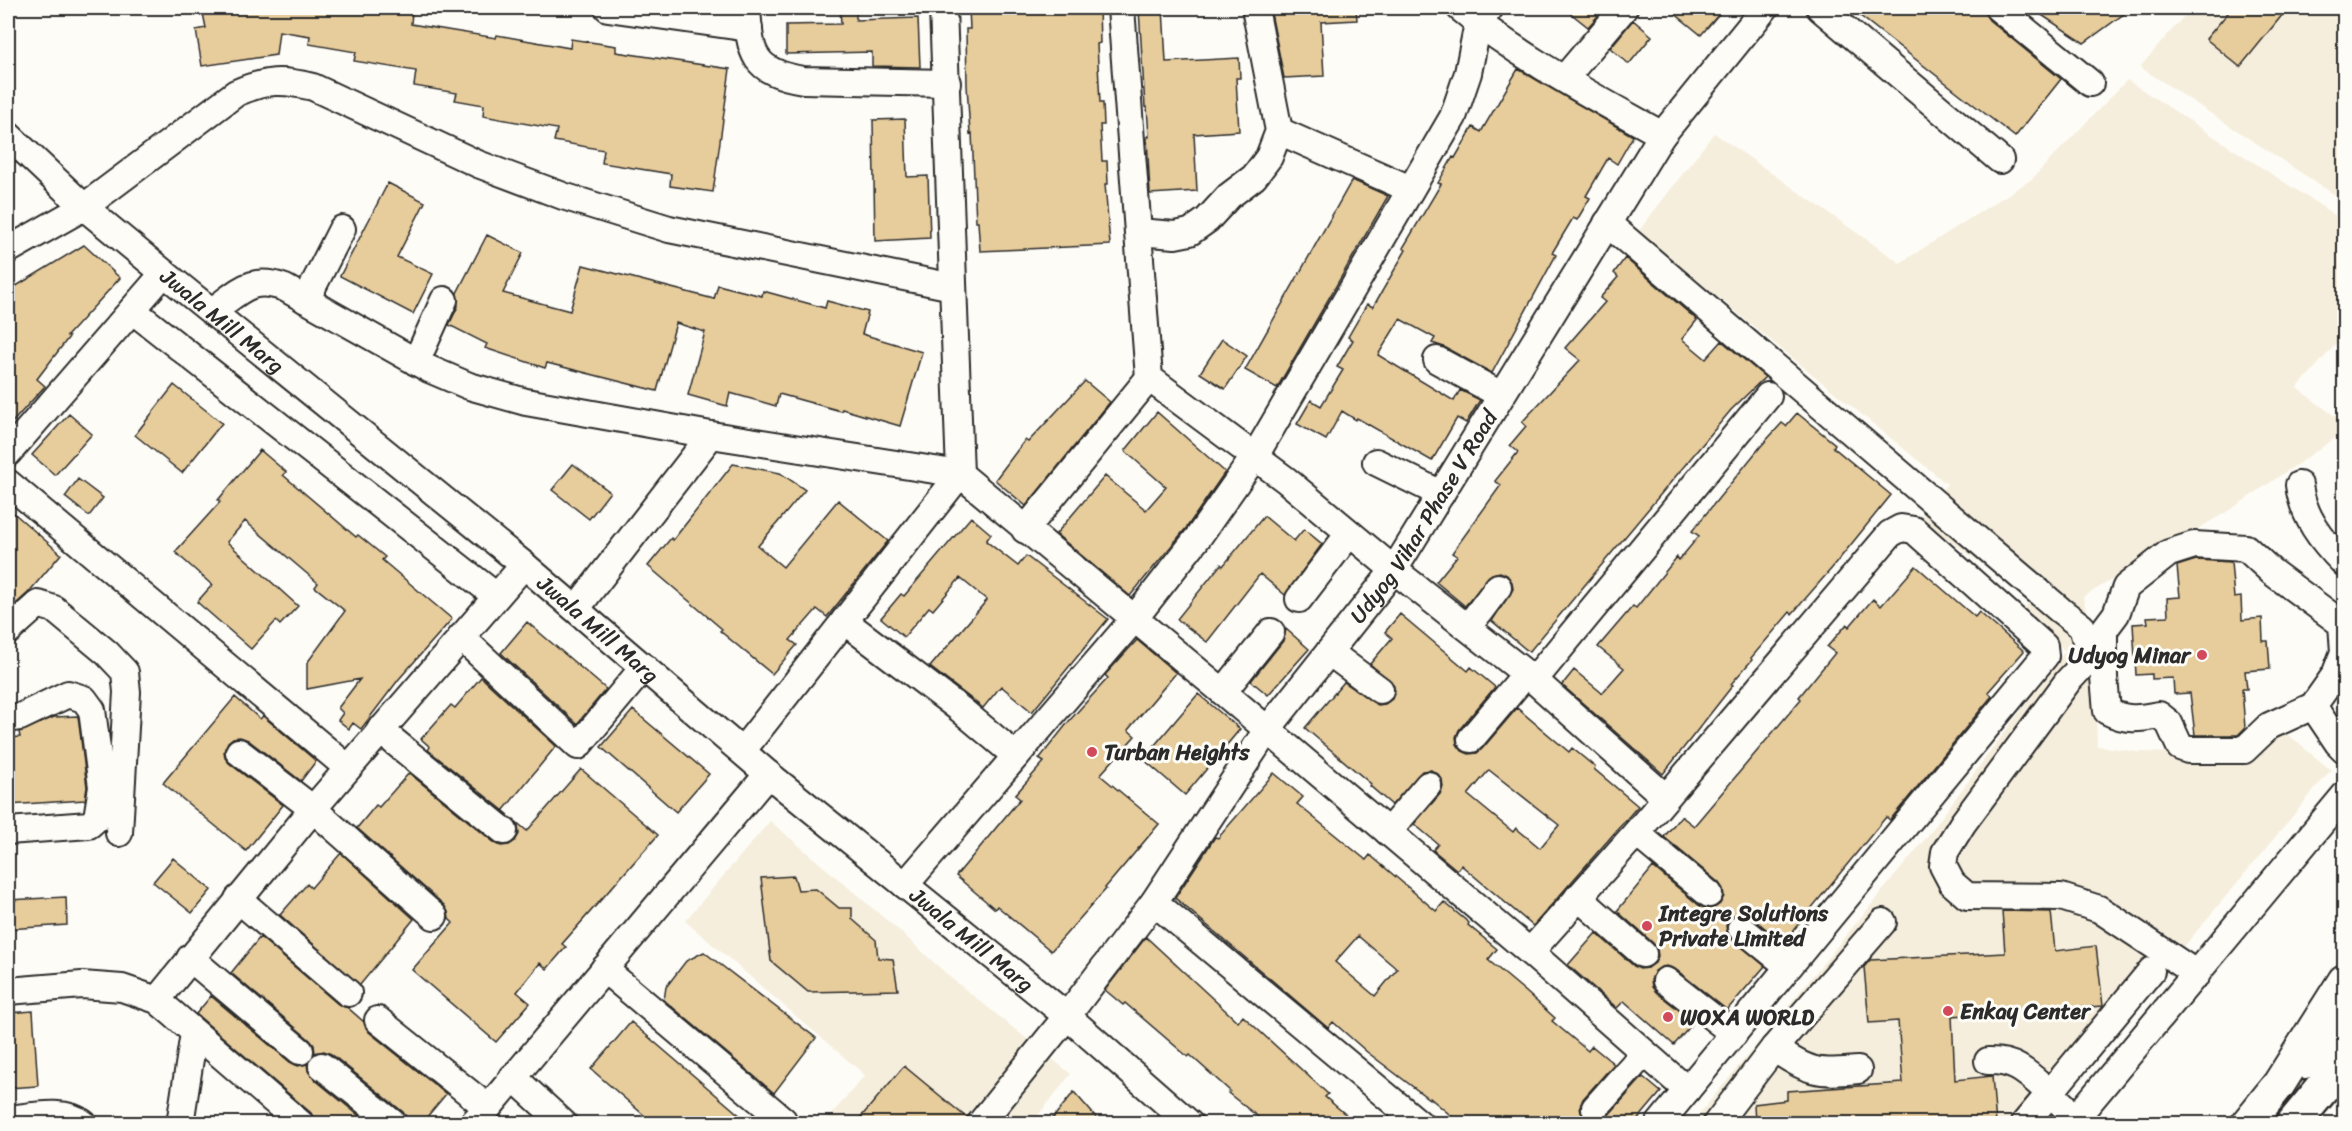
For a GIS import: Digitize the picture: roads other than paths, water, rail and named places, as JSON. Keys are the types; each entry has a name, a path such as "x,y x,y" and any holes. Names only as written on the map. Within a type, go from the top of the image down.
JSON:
{"highway":[{"path":"2293,1124 2344,1062"}],"main road":[{"path":"2247,1124 2279,1084 2344,981"},
{"path":"2279,1084 2336,1036 2344,1024"}],"street":[{"path":"608,8 748,18 751,46 763,67 781,77 803,81 947,83"},
{"path":"742,750 960,474 943,8"},
{"path":"1025,530 1149,378 1121,8"},
{"path":"1138,232 1175,235 1190,232 1229,196 1254,177 1269,157 1279,131 1255,8"},
{"path":"1564,79 1624,8"},
{"path":"1998,8 2090,83"},
{"path":"1831,11 2000,160"},
{"name":"Udyog Vihar Phase V Road","path":"980,1124 1067,1016 1154,902 1268,730 1394,570 1662,135 1752,12"},
{"path":"904,885 1134,619 1199,536 1255,456 1452,117 1468,73 1476,13 1564,79 1662,135"},
{"path":"8,250 84,207 236,93 261,83 287,80 313,87 477,164 563,196 669,229 953,286"},
{"path":"1279,131 1410,189"},
{"name":"Jwala Mill Marg","path":"8,135 84,207 524,565 768,774 1067,1016 1190,1124"},
{"path":"1607,223 2051,603 2082,627 2088,648 2083,665 2068,681 1963,823 1946,852 1943,866 1952,883 1967,896 2061,897 2099,909 2197,974"},
{"path":"306,300 342,229"},
{"path":"8,453 164,273"},
{"path":"212,311 253,283 269,282 306,300 416,362 469,386 526,402 711,435 960,474 1268,730 1530,952 1687,1090"},
{"path":"416,362 444,300"},
{"path":"132,310 496,596"},
{"path":"1437,360 1502,395"},
{"path":"1149,378 1255,456 1349,534 1530,677 1665,797"},
{"path":"1471,739 1530,677 1768,396"},
{"path":"576,609 711,435"},
{"path":"1376,462 1441,494"},
{"path":"8,483 348,768"},
{"path":"2299,485 2301,504 2325,543 2344,563"},
{"path":"1530,952 1636,833 1890,534 1901,528 1914,530 2044,646 2045,656 1659,1124"},
{"path":"1299,598 1349,534"},
{"path":"2194,545 2246,548 2271,572 2342,624 2344,652 2335,675 2313,706 2270,726 2244,750 2188,750 2180,747 2169,723 2159,715 2136,720 2117,716 2107,711 2103,677 2104,630 2116,614 2126,587 2169,553 2194,545"},
{"path":"157,1000 313,809 524,565"},
{"path":"1468,627 1498,587"},
{"path":"8,631 38,604 54,609 125,672 127,692 118,832"},
{"path":"844,621 960,709 1016,756"},
{"path":"1223,692 1271,632"},
{"path":"461,637 578,746 644,667"},
{"path":"1329,652 1380,690"},
{"path":"8,719 20,717 68,694 84,699 92,710 102,787 97,818 89,825 8,831"},
{"path":"2313,706 2344,749"},
{"path":"380,730 504,831"},
{"path":"239,752 313,809 434,916"},
{"path":"378,1020 480,1116 768,774"},
{"path":"1388,832 1428,785"},
{"path":"1988,1061 2002,1060 2014,1064 2050,1093 2074,1120 2344,796"},
{"path":"1636,833 1709,894"},
{"path":"1578,897 1643,954"},
{"path":"238,899 348,993"},
{"path":"1154,902 1420,1124"},
{"path":"1716,1124 1774,1048 1883,922"},
{"path":"1742,928 1788,966"},
{"path":"190,958 300,1051"},
{"path":"604,969 783,1120"},
{"path":"2024,1124 2151,971"},
{"path":"1666,981 1734,1034"},
{"path":"8,991 82,985 102,986 122,988 157,1000 300,1124"},
{"path":"180,1124 194,1033"},
{"path":"1774,1048 1796,1064 1815,1071 1858,1070"},
{"path":"1595,1108 1644,1053"},
{"path":"321,1066 394,1124"},
{"path":"513,1077 564,1124"},
{"path":"8,1119 63,1115 75,1117 84,1124"}],"place":[{"name":"Udyog Minar","path":"2202,655"},
{"name":"Turban Heights","path":"1092,752"},
{"name":"Integre Solutions Private Limited","path":"1647,926"},
{"name":"Enkay Center","path":"1948,1011"},
{"name":"WOXA WORLD","path":"1668,1017"}]}
